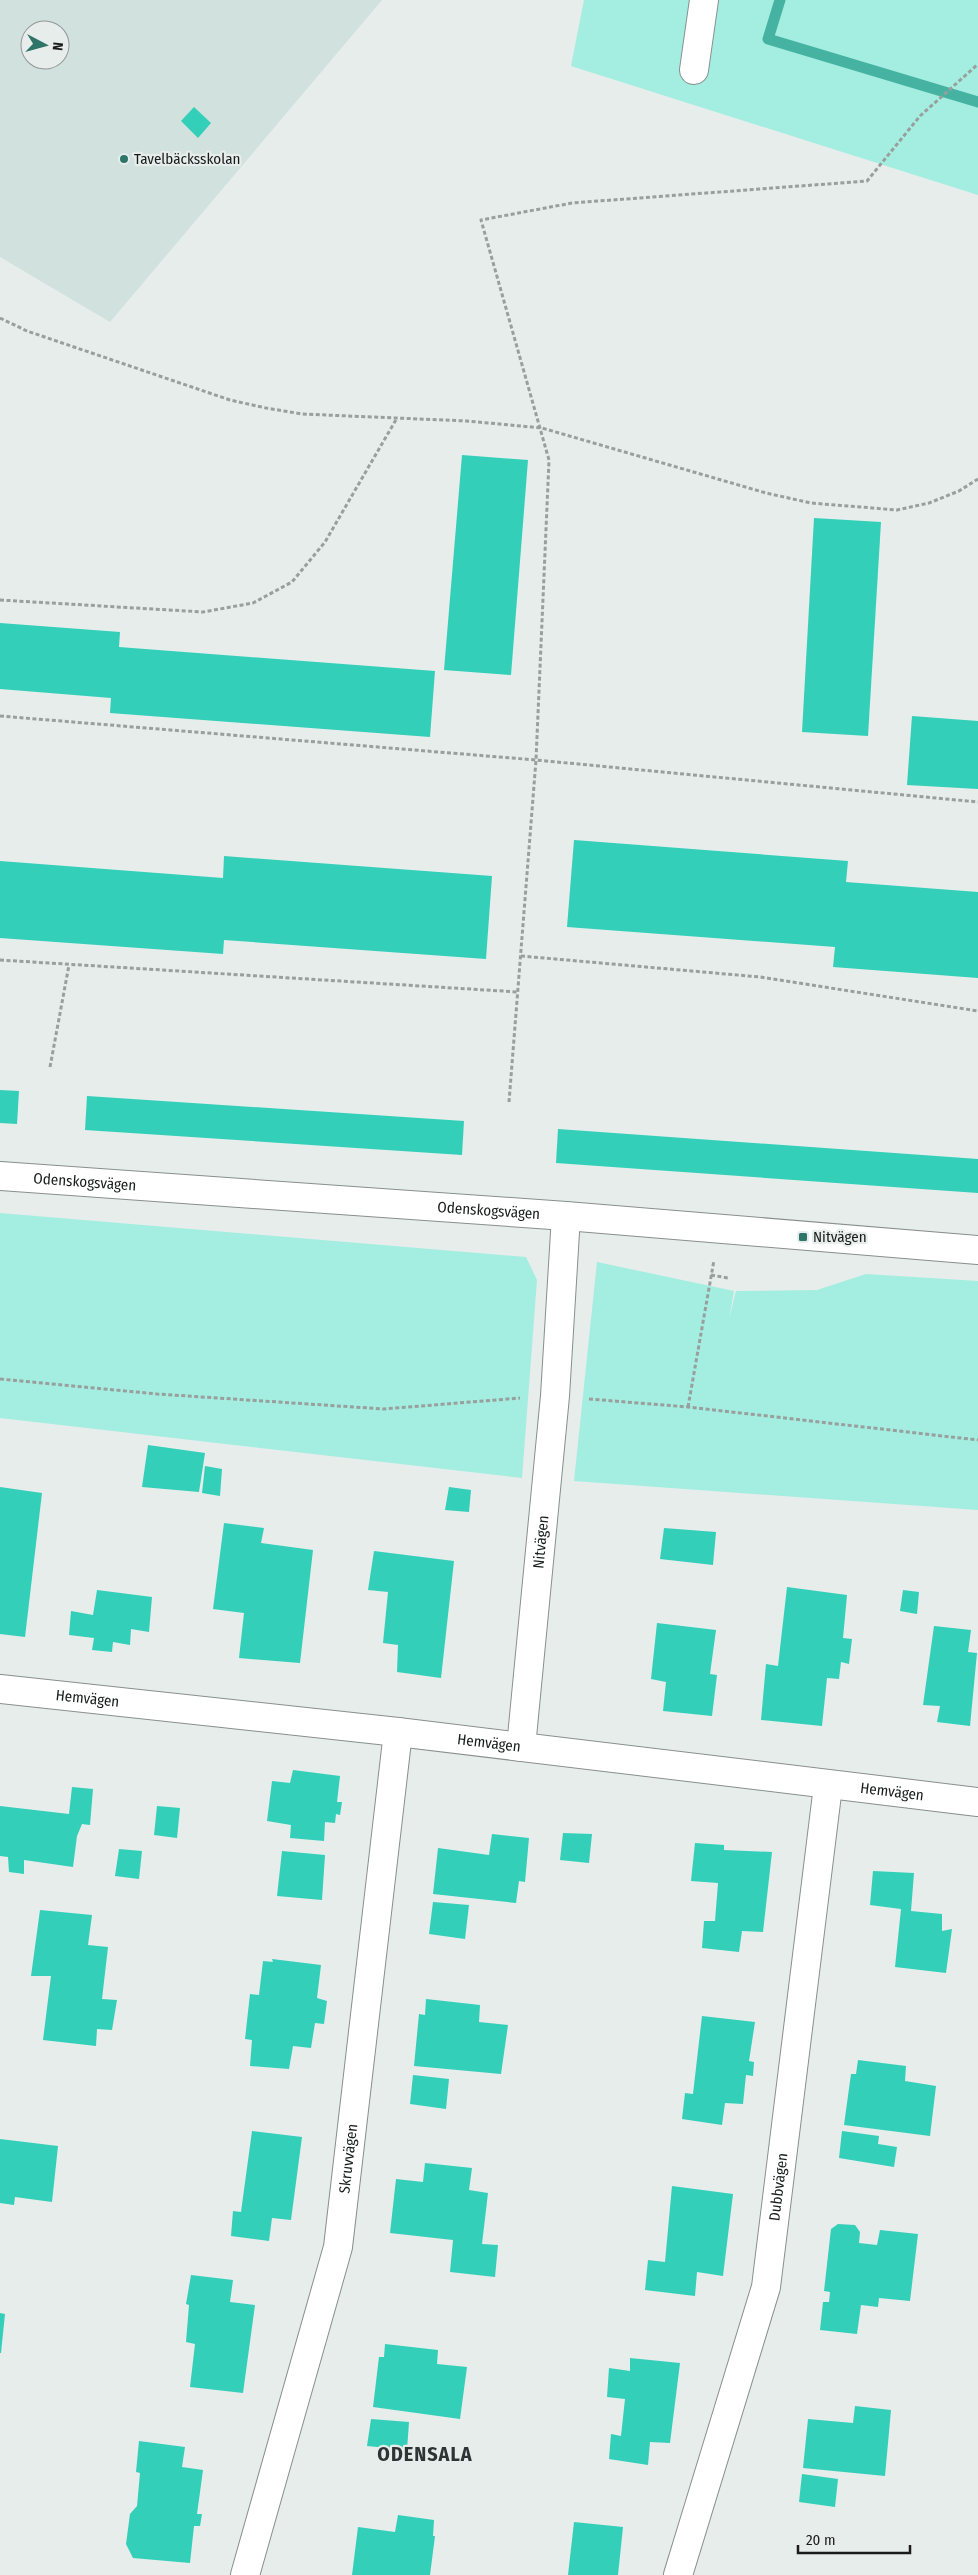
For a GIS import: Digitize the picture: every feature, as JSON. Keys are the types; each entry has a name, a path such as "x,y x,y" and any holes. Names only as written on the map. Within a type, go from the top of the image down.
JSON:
{"street":[{"path":"694,70 704,0"},
{"name":"Odenskogsvägen","path":"0,1176 566,1216 978,1250"},
{"name":"Nitvägen","path":"521,1747 554,1396 566,1216"},
{"name":"Hemvägen","path":"0,1689 398,1732 828,1786 978,1802"},
{"name":"Skruvvägen","path":"245,2575 338,2247 398,1732"},
{"name":"Dubbvägen","path":"678,2575 766,2287 828,1786"}],"path":[{"path":"508,1102 536,760 549,460 542,428 481,220 572,203 867,181 920,116 977,65"},
{"path":"0,318 27,331 230,400 302,414 397,418 542,428 766,493 811,503 897,510 929,503 959,491 978,479"},
{"path":"0,600 203,612 253,603 292,582 325,542 397,418"},
{"path":"0,716 536,760 978,802"},
{"path":"521,956 760,977 978,1011"},
{"path":"0,960 518,992"},
{"path":"50,1067 69,965"},
{"path":"688,1407 719,1230"},
{"path":"712,1275 728,1278"},
{"path":"0,1379 157,1394 384,1409 554,1396 688,1407 978,1440"}],"shaded area":[{"name":"Tavelbäcksskolan","path":"0,0 382,0 110,322 0,257"}],"green space":[{"path":"584,0 978,0 978,195 571,66"},
{"path":"0,1213 526,1257 537,1280 522,1478 0,1418"},
{"path":"597,1262 734,1291 729,1319 736,1291 817,1290 866,1274 978,1281 978,1510 574,1481"}],"building":[{"path":"194,107 211,123 198,138 181,121"},
{"path":"462,455 528,460 511,675 444,670"},
{"path":"814,518 881,522 868,736 802,732"},
{"path":"0,623 120,632 119,647 435,671 430,737 110,713 111,698 0,689"},
{"path":"912,716 978,721 978,789 907,785"},
{"path":"574,840 848,861 846,882 978,892 978,978 833,967 835,947 567,927"},
{"path":"224,856 492,876 486,959 224,940 223,954 0,938 0,861 223,878"},
{"path":"0,1090 19,1091 17,1124 0,1123"},
{"path":"87,1096 464,1121 462,1155 85,1130"},
{"path":"558,1129 978,1159 978,1193 556,1163"},
{"path":"148,1445 205,1453 199,1492 142,1487"},
{"path":"205,1466 222,1469 220,1496 202,1493"},
{"path":"0,1487 42,1493 25,1637 0,1634"},
{"path":"449,1487 471,1490 469,1512 445,1510"},
{"path":"224,1523 264,1528 261,1543 313,1550 300,1663 239,1658 244,1613 213,1609"},
{"path":"664,1528 716,1532 713,1565 660,1559"},
{"path":"374,1551 454,1561 441,1678 397,1672 398,1645 383,1643 388,1592 368,1590"},
{"path":"787,1587 847,1595 843,1638 852,1639 849,1664 841,1662 839,1679 827,1678 822,1726 761,1720 766,1664 778,1666"},
{"path":"97,1590 152,1597 149,1632 131,1629 130,1645 113,1642 112,1652 92,1650 94,1638 69,1635 71,1611 93,1615"},
{"path":"903,1590 919,1592 917,1614 900,1611"},
{"path":"657,1623 716,1630 710,1674 717,1675 712,1716 663,1711 666,1682 651,1679"},
{"path":"934,1626 971,1630 968,1652 977,1653 970,1726 937,1722 940,1706 923,1705"},
{"path":"293,1770 340,1776 337,1802 342,1802 340,1815 336,1814 335,1823 325,1822 324,1841 290,1838 291,1825 267,1821 272,1781 290,1783"},
{"path":"72,1787 93,1789 90,1825 82,1824 77,1836 73,1867 24,1860 24,1874 9,1872 8,1857 0,1856 0,1806 69,1814"},
{"path":"157,1806 180,1808 177,1838 154,1835"},
{"path":"563,1833 592,1834 589,1863 560,1860"},
{"path":"492,1834 529,1838 525,1882 519,1881 516,1903 433,1894 438,1848 489,1855"},
{"path":"695,1843 724,1845 724,1850 772,1852 763,1932 742,1931 739,1952 702,1948 704,1921 715,1921 718,1883 691,1881"},
{"path":"119,1849 142,1851 139,1879 115,1876"},
{"path":"282,1851 325,1855 322,1900 277,1896"},
{"path":"873,1871 914,1873 911,1911 942,1914 942,1931 952,1929 946,1973 895,1967 901,1909 870,1905"},
{"path":"433,1902 469,1905 465,1939 429,1934"},
{"path":"40,1910 92,1915 88,1945 108,1947 102,1999 117,2000 112,2030 97,2029 96,2046 43,2040 51,1976 31,1976"},
{"path":"272,1959 321,1965 317,1998 327,2001 324,2024 315,2023 311,2048 293,2046 289,2069 250,2066 252,2040 245,2039 250,1994 259,1995 263,1961 273,1962"},
{"path":"426,1999 480,2005 479,2022 508,2025 501,2074 414,2066 419,2014 425,2015"},
{"path":"702,2016 755,2022 749,2061 754,2062 753,2076 746,2075 743,2104 725,2103 722,2125 682,2119 685,2093 693,2094"},
{"path":"858,2060 906,2066 905,2081 936,2086 930,2136 844,2125 851,2074 856,2074"},
{"path":"413,2075 449,2079 446,2109 410,2104"},
{"path":"252,2131 302,2137 291,2220 272,2218 269,2241 231,2236 233,2211 241,2212"},
{"path":"842,2131 879,2136 878,2144 897,2147 894,2167 839,2158"},
{"path":"0,2139 58,2146 52,2202 15,2197 14,2205 0,2203"},
{"path":"425,2163 472,2168 469,2190 488,2193 482,2244 498,2245 495,2277 450,2272 453,2240 390,2233 396,2179 423,2182"},
{"path":"672,2186 733,2194 723,2276 697,2272 695,2296 645,2290 648,2260 665,2262"},
{"path":"838,2224 855,2225 860,2232 859,2243 877,2245 880,2230 918,2234 910,2301 879,2298 878,2307 861,2305 857,2334 820,2330 823,2302 829,2302 830,2292 824,2291 831,2229"},
{"path":"191,2275 233,2280 230,2302 255,2305 243,2393 190,2387 195,2344 186,2342 189,2305 186,2304"},
{"path":"0,2313 5,2314 1,2353 0,2353"},
{"path":"385,2344 438,2350 437,2364 467,2367 460,2419 373,2407 379,2357 384,2357"},
{"path":"630,2358 680,2363 670,2443 650,2442 648,2465 609,2459 611,2434 621,2436 625,2399 607,2397 609,2368 630,2371"},
{"path":"855,2406 891,2410 885,2476 803,2468 808,2419 853,2423"},
{"path":"371,2419 409,2422 407,2450 367,2446"},
{"path":"139,2441 185,2447 182,2467 203,2470 197,2514 202,2514 200,2526 194,2526 190,2563 133,2558 126,2544 130,2514 137,2506 140,2473 136,2472"},
{"path":"802,2474 838,2479 835,2507 799,2502"},
{"path":"398,2515 434,2520 433,2536 435,2536 430,2575 352,2575 358,2527 395,2532"},
{"path":"574,2522 623,2527 618,2575 568,2575"}],"waterway":[{"path":"780,0 768,39 978,102"}],"place":[{"name":"Tavelbäcksskolan","path":"124,159"},
{"name":"Nitvägen","path":"803,1237"}],"district":[{"name":"ODENSALA","path":"425,2454"}]}
